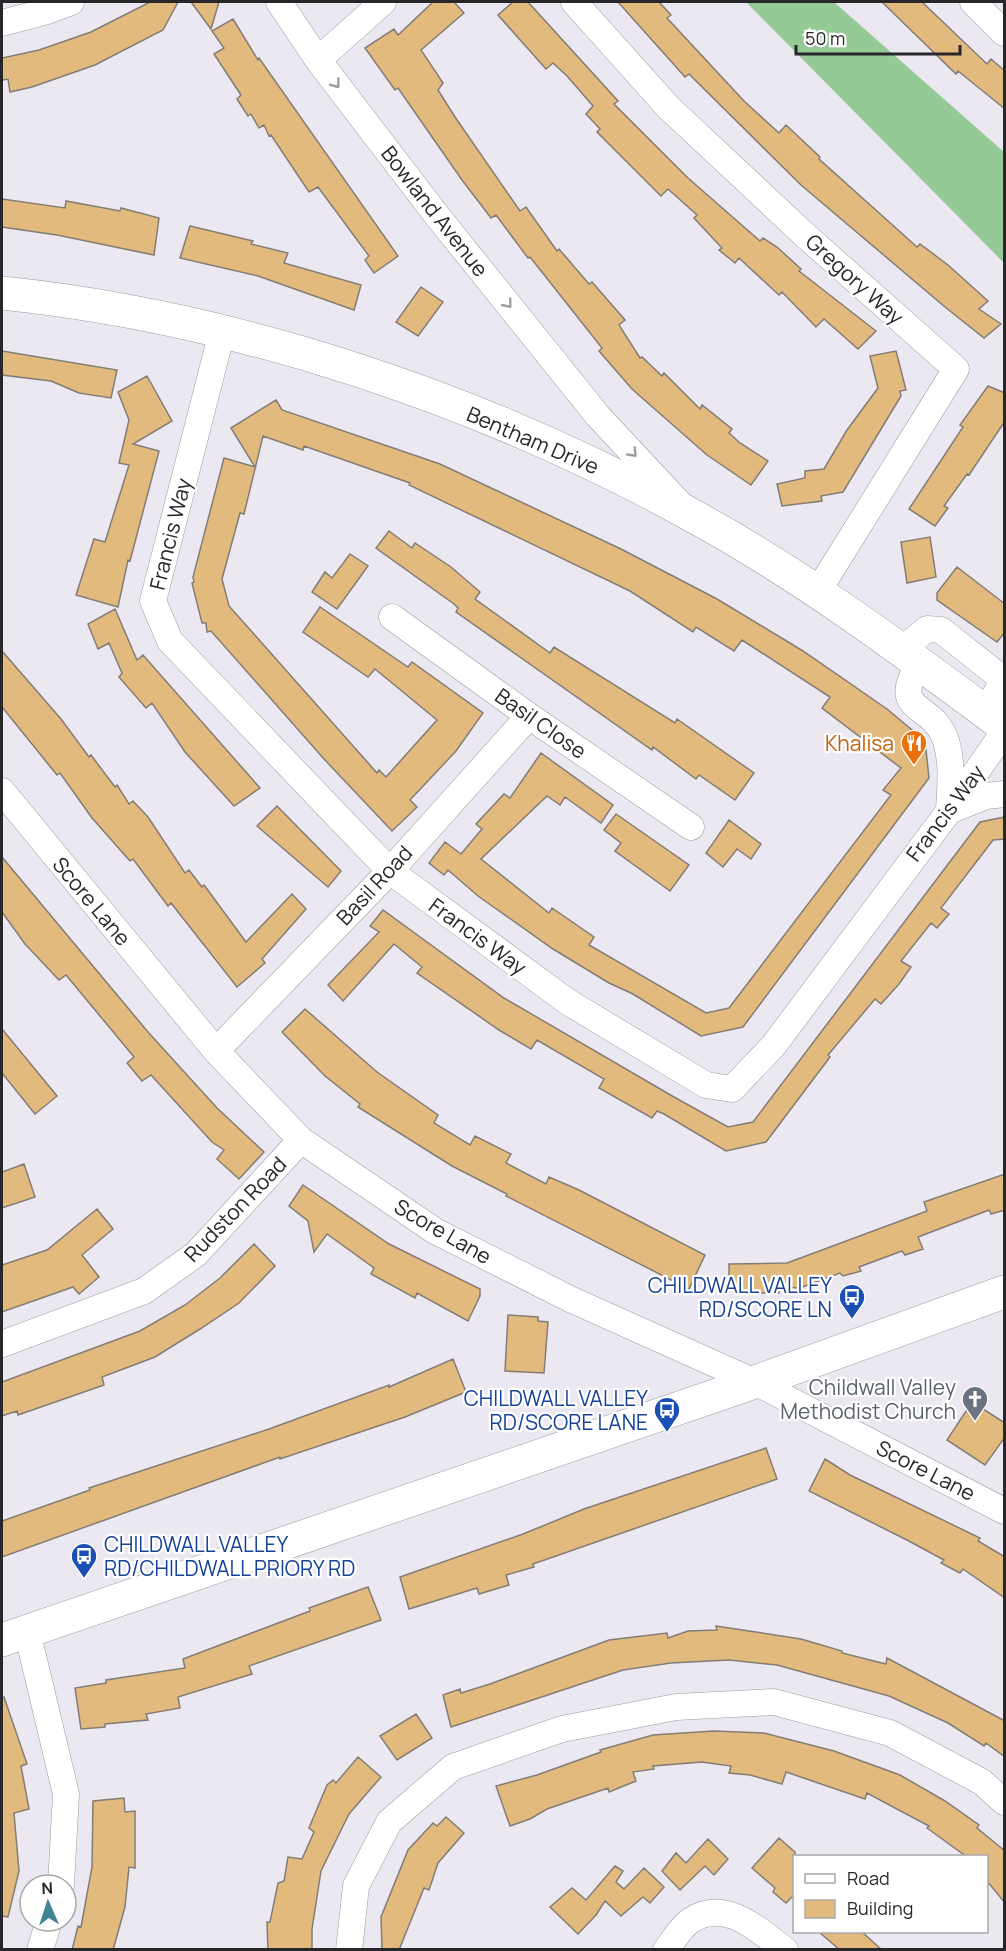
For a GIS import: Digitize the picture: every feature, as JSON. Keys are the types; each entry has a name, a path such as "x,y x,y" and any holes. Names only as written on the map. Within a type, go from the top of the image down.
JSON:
{"street":[{"path":"2,24 71,2"},
{"name":"Bowland Avenue","path":"279,2 318,60 438,217 598,416 687,512"},
{"path":"318,60 383,2"},
{"name":"Gregory Way","path":"574,2 669,108 807,237 956,369 818,591"},
{"path":"973,2 1005,33"},
{"name":"Bentham Drive","path":"2,293 116,310 222,332 357,372 451,404 582,460 687,512 818,591 911,656 998,723"},
{"name":"Francis Way","path":"222,332 153,601 170,641 390,870 568,1002 706,1084 732,1089 774,1045 949,810 998,723 1005,680"},
{"path":"582,460 596,445 598,416"},
{"name":"Basil Close","path":"392,617 529,716 691,827"},
{"path":"1005,680 941,630 927,629 911,656 908,696 939,727 946,739 950,755 949,810 986,796 1005,794"},
{"name":"Basil Road","path":"216,1051 390,870 529,716"},
{"name":"Score Lane","path":"2,791 216,1051 301,1140 435,1231 570,1299 755,1382 1005,1510"},
{"name":"Rudston Road","path":"2,1344 144,1291 196,1254 301,1140"},
{"path":"62,1873 66,1794 14,1636 755,1382 1005,1292"},
{"path":"349,1950 356,1886 389,1822 453,1767 562,1729 676,1707 774,1702 890,1733 982,1782 1005,1802"},
{"path":"666,1950 690,1921 712,1913 736,1914 785,1950"},
{"path":"40,1950 45,1933"}],"green space":[{"path":"746,2 834,2 1004,152 1004,263"}],"building":[{"path":"150,2 178,2 163,30 95,65 32,87 10,92 8,79 2,80 2,58 39,50 91,32"},
{"path":"191,2 219,2 211,29"},
{"path":"433,2 454,2 464,13 421,50 443,83 438,90 455,117 520,211 526,207 557,251 559,249 589,284 592,282 625,320 619,325 640,358 642,357 662,376 664,373 700,409 702,405 732,429 729,433 740,443 768,461 751,485 707,455 632,389 599,351 602,348 496,215 491,218 398,88 395,90 365,48 394,29 398,35"},
{"path":"513,2 528,2 618,101 614,104 688,178 760,241 763,238 777,247 801,269 799,271 876,331 858,349 824,319 816,327 782,292 779,295 739,258 735,263 719,250 722,248 694,218 697,215 668,189 661,196 597,132 600,129 586,114 593,106 567,76 553,63 546,69 498,15"},
{"path":"618,2 659,2 671,15 667,18 744,101 779,133 786,125 820,157 819,159 917,247 920,244 948,265 988,301 979,309 1001,324 984,338 945,307 801,185 689,74 685,77"},
{"path":"882,2 922,2 987,64 991,59 1005,71 1005,109 958,71 956,74"},
{"path":"233,19 258,60 259,58 398,256 374,273 365,260 369,256 318,187 309,192 271,135 269,136 264,125 259,128 251,114 248,116 237,99 241,95 214,54 224,48 212,31"},
{"path":"2,199 65,208 66,201 120,211 121,208 159,218 154,255 57,235 2,227"},
{"path":"190,226 253,241 251,244 288,253 284,263 361,285 354,310 258,276 180,258"},
{"path":"421,287 443,302 418,336 396,322"},
{"path":"2,351 117,370 111,398 79,393 51,381 2,375"},
{"path":"896,351 906,390 900,391 901,396 843,492 821,496 822,501 782,506 777,484 805,478 805,471 824,469 847,430 878,388 870,356"},
{"path":"147,376 172,421 133,444 159,451 130,561 128,560 118,607 76,595 94,539 105,542 129,465 119,463 129,420 118,392"},
{"path":"988,386 1005,393 1005,421 969,475 967,474 944,506 948,508 935,526 909,509 963,427 960,425"},
{"path":"276,400 282,410 440,464 621,549 717,599 803,651 887,709 925,741 929,778 743,1027 701,1036 553,949 478,896 448,870 444,875 429,863 445,842 461,854 482,829 476,824 504,794 510,798 541,753 613,805 601,823 565,797 560,805 547,796 481,859 549,913 552,908 594,937 589,945 706,1013 729,1008 891,795 883,790 901,768 822,708 830,697 742,640 734,651 696,627 693,632 630,591 409,485 410,483 304,446 303,450 263,436 244,514 240,513 222,579 229,606 377,773 379,770 386,777 437,720 375,669 368,677 303,632 320,607 408,667 412,662 483,713 456,751 410,800 417,807 392,831 324,759 211,631 207,632 206,623 202,623 192,583 224,458 255,467 231,428"},
{"path":"389,531 412,548 415,543 451,567 480,592 475,599 550,653 554,647 675,723 677,719 754,773 735,800 699,775 696,779 653,747 652,750 456,612 458,608 454,604 376,548"},
{"path":"930,537 936,577 907,583 901,542"},
{"path":"350,554 368,566 337,609 312,592 325,572 332,578"},
{"path":"957,567 1005,604 1005,632 997,642 937,600 937,593"},
{"path":"115,609 137,660 143,655 260,788 234,806 185,752 152,703 146,708 119,677 122,673 109,643 98,649 88,624"},
{"path":"2,651 61,719 89,757 91,755 115,787 117,785 129,804 133,801 148,817 185,873 189,870 202,887 204,885 246,942 292,894 306,909 262,959 265,963 237,987 171,903 168,906 133,859 130,861 92,818 60,773 57,775 2,707"},
{"path":"277,806 341,871 328,887 257,826"},
{"path":"616,814 689,865 670,891 615,851 621,843 604,830"},
{"path":"1005,817 1005,839 993,840 941,908 949,914 937,928 931,923 901,961 911,967 899,984 881,1004 875,999 828,1055 830,1057 766,1142 726,1151 664,1114 657,1111 652,1118 599,1088 604,1079 537,1040 531,1049 499,1030 417,973 422,967 394,944 343,1001 328,985 379,932 370,926 383,910 504,998 674,1097 728,1127 753,1122 980,822"},
{"path":"729,820 761,844 751,859 737,849 723,867 706,853"},
{"path":"2,857 148,1032 217,1108 264,1152 239,1179 217,1159 224,1150 212,1142 151,1075 142,1081 127,1063 134,1057 66,975 59,980 25,944 2,912"},
{"path":"305,1009 377,1072 438,1115 434,1123 470,1145 475,1136 511,1154 506,1163 546,1184 549,1177 579,1190 705,1255 689,1289 506,1196 507,1194 452,1166 358,1107 360,1104 325,1076 282,1032"},
{"path":"2,1029 57,1096 35,1114 2,1073"},
{"path":"24,1164 35,1197 2,1208 2,1172"},
{"path":"1005,1174 1005,1210 991,1214 989,1210 918,1237 923,1249 905,1255 902,1251 859,1267 861,1271 843,1276 840,1273 800,1288 779,1287 779,1293 738,1293 738,1288 729,1288 729,1264 787,1263 927,1211 924,1202"},
{"path":"303,1185 389,1244 480,1289 480,1296 468,1321 417,1293 415,1298 371,1274 374,1268 327,1234 314,1252 308,1221 289,1206"},
{"path":"97,1209 113,1229 82,1255 99,1277 79,1294 73,1287 2,1312 2,1265 47,1250"},
{"path":"254,1244 275,1266 239,1303 155,1357 102,1377 104,1385 18,1415 17,1411 2,1416 2,1382 140,1331 185,1305 220,1278"},
{"path":"508,1315 538,1317 538,1321 548,1322 544,1373 505,1371"},
{"path":"453,1359 466,1392 405,1417 280,1459 280,1457 2,1557 2,1521 90,1490 89,1488 269,1429 389,1385 389,1387"},
{"path":"972,1402 1005,1423 1005,1437 985,1465 947,1440"},
{"path":"766,1448 777,1479 533,1564 534,1567 506,1575 509,1585 479,1594 477,1588 409,1609 400,1577 523,1534 584,1509"},
{"path":"825,1459 850,1475 980,1538 978,1541 1005,1557 1005,1598 963,1569 960,1573 941,1563 944,1560 809,1491"},
{"path":"368,1587 381,1620 249,1666 252,1674 178,1697 180,1708 146,1714 148,1720 81,1729 75,1688 106,1683 106,1680 185,1668 183,1659 310,1611 309,1608"},
{"path":"716,1626 801,1639 842,1651 842,1653 886,1664 887,1658 1005,1721 1005,1757 986,1743 984,1746 948,1723 889,1696 777,1665 729,1660 671,1663 623,1670 451,1727 443,1695 460,1689 461,1693 490,1684 609,1640 667,1633 668,1638 688,1631 717,1630"},
{"path":"4,1697 27,1764 21,1766 29,1809 14,1813 19,1871 8,1917 2,1916 2,1698"},
{"path":"416,1714 432,1738 397,1760 380,1736"},
{"path":"714,1731 764,1733 834,1751 900,1775 945,1801 979,1825 977,1828 1005,1851 1005,1903 988,1882 988,1855 964,1855 927,1828 929,1826 867,1793 865,1799 786,1772 782,1784 750,1775 729,1773 731,1766 702,1762 653,1766 654,1769 633,1772 636,1781 609,1792 608,1788 547,1809 530,1819 510,1826 496,1786 537,1775 601,1752 600,1750 653,1735"},
{"path":"358,1757 381,1777 349,1814 321,1871 312,1929 312,1950 268,1950 267,1922 270,1922 278,1883 284,1881 288,1857 302,1859 314,1832 309,1828 327,1785 333,1780 336,1783"},
{"path":"124,1798 125,1812 135,1811 135,1868 129,1867 125,1907 113,1950 72,1950 78,1926 81,1927 92,1867 93,1801"},
{"path":"446,1817 464,1833 438,1863 429,1890 424,1888 399,1950 382,1950 381,1917 408,1850 433,1823 437,1826"},
{"path":"779,1838 795,1852 793,1855 793,1896 786,1903 773,1892 775,1888 752,1868"},
{"path":"708,1839 728,1859 714,1875 705,1866 680,1890 662,1871 676,1853 686,1863"},
{"path":"615,1866 623,1871 616,1882 624,1889 644,1868 664,1887 650,1903 643,1897 621,1916 605,1901 596,1915 578,1934 550,1907 572,1888 586,1900"},
{"path":"820,1933 863,1933 882,1950 840,1950"}],"place":[{"name":"Khalisa","path":"914,766"},
{"name":"CHILDWALL VALLEY RD/SCORE LN","path":"852,1320"},
{"name":"Childwall Valley Methodist Church","path":"975,1422"},
{"name":"CHILDWALL VALLEY RD/SCORE LANE","path":"667,1433"},
{"name":"CHILDWALL VALLEY RD/CHILDWALL PRIORY RD","path":"84,1579"}]}
